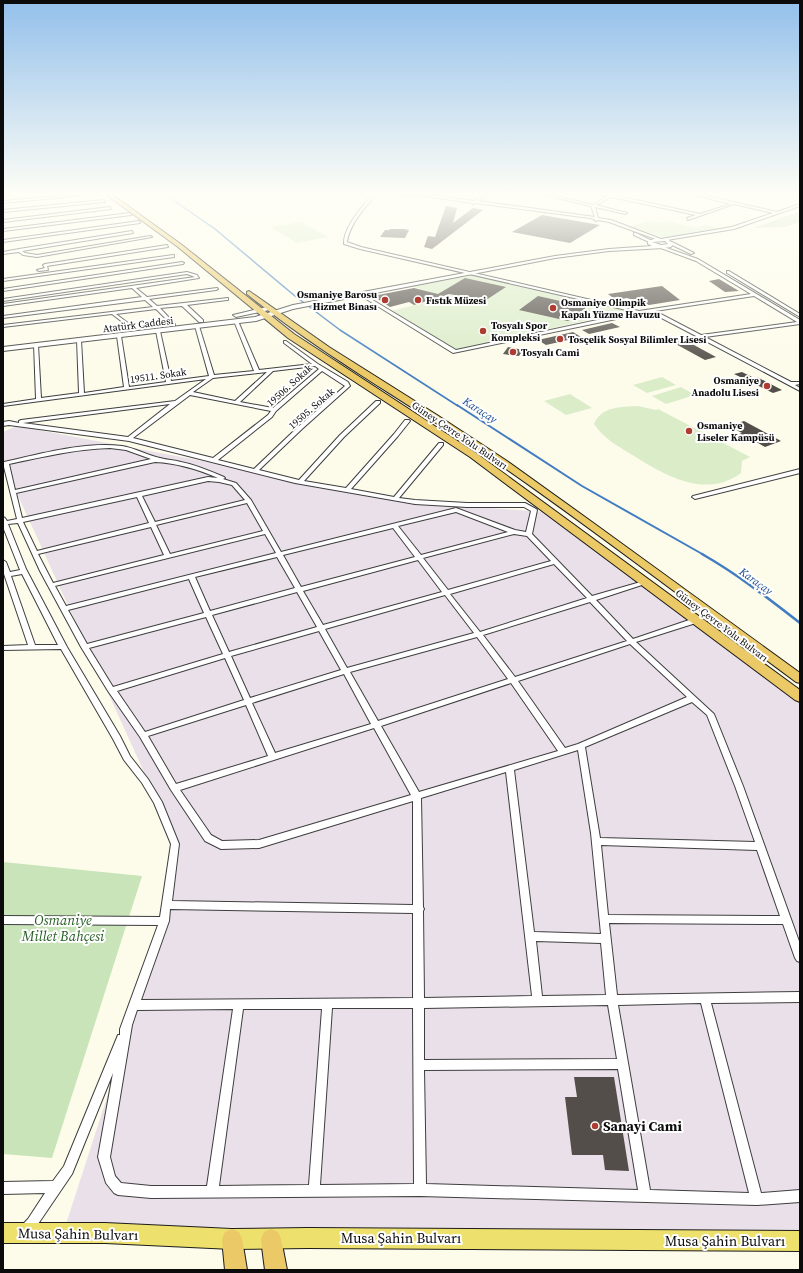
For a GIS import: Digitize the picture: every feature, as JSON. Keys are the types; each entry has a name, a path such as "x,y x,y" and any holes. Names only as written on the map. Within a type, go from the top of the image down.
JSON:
{"highway":[{"name":"Güney Çevre Yolu Bulvarı","path":"188,252 266,311 459,433 521,475 800,679"},
{"name":"Güney Çevre Yolu Bulvarı","path":"198,252 266,311 290,336 473,455 800,697"},
{"path":"232,1239 236,1270"},
{"path":"271,1239 276,1270"}],"main road":[{"name":"Musa Şahin Bulvarı","path":"3,1232 105,1232 232,1239 316,1238 800,1242"}],"street":[{"path":"22,252 38,256 61,252"},
{"path":"3,275 46,269 45,265 126,252"},
{"path":"380,252 639,312"},
{"path":"266,311 561,252"},
{"path":"348,294 360,294 555,257 590,252"},
{"path":"679,252 698,260 800,322"},
{"path":"695,252 800,316"},
{"path":"3,280 173,256"},
{"path":"3,290 182,263"},
{"path":"3,300 187,273 198,278 3,305"},
{"path":"134,288 157,308 173,325"},
{"path":"3,317 216,289"},
{"path":"360,294 455,352 639,312 755,295"},
{"path":"3,326 114,314 228,299"},
{"path":"184,305 201,321"},
{"path":"650,310 698,337 800,390"},
{"name":"Atatürk Caddesi","path":"3,345 173,325 266,311"},
{"name":"Atatürk Caddesi","path":"3,349 236,321 256,318 266,311"},
{"path":"114,314 134,330"},
{"path":"236,321 258,372"},
{"path":"698,337 800,322"},
{"path":"129,439 176,402 212,377 197,326"},
{"path":"158,331 169,383"},
{"path":"119,336 126,389"},
{"path":"79,340 82,395"},
{"name":"19505. Sokak","path":"256,470 300,428 347,389 348,384 321,369 286,342"},
{"path":"36,345 39,401"},
{"name":"19511. Sokak","path":"3,405 212,377 316,365"},
{"name":"19506. Sokak","path":"214,460 270,416 274,410 321,369"},
{"path":"235,402 271,371"},
{"path":"790,384 800,383"},
{"path":"189,393 274,410"},
{"path":"6,424 176,402"},
{"path":"300,482 378,402"},
{"path":"347,490 407,421"},
{"path":"6,424 129,439 300,482 415,502 467,505 525,505 534,510 529,534"},
{"path":"396,498 441,444"},
{"path":"420,1190 420,1003 416,797 249,501 234,484 207,471 160,460 121,447 89,448 6,463 20,520 51,585 85,647 143,735 174,788 208,838 221,845 259,844 416,797 563,752 581,746 694,698"},
{"path":"12,492 160,460"},
{"path":"695,497 800,471"},
{"path":"22,1232 32,1224 68,1170 127,1026 164,921 176,844 158,802 145,780 127,758 117,738 63,647 25,571 3,522 20,520 208,479 234,484"},
{"path":"139,495 168,557"},
{"path":"35,553 249,501"},
{"path":"64,609 456,510 514,532 529,534 631,641 710,714 760,846 800,958"},
{"path":"394,526 513,680 563,752"},
{"path":"51,585 266,532"},
{"path":"85,647 514,532"},
{"path":"3,562 32,647"},
{"path":"112,690 321,628 555,562"},
{"path":"7,575 25,571"},
{"path":"192,576 273,757"},
{"path":"143,735 345,671 478,634 646,582"},
{"path":"174,788 376,725 697,620"},
{"path":"3,648 63,647"},
{"path":"581,746 596,841 612,1000 645,1196"},
{"path":"510,768 538,1001"},
{"path":"596,841 760,846"},
{"path":"166,905 418,909"},
{"path":"604,919 786,920"},
{"path":"3,920 164,921"},
{"path":"530,936 606,939"},
{"path":"134,1005 420,1003 800,997"},
{"path":"705,999 757,1199"},
{"path":"212,1191 239,1004"},
{"path":"314,1191 327,1004"},
{"path":"127,1026 104,1158 110,1180 118,1189 151,1192 420,1190 757,1199 800,1196"},
{"path":"420,1065 623,1064"},
{"path":"3,1188 56,1187"}],"shaded area":[{"path":"17,426 352,489 450,505 546,512 800,703 800,1240 66,1224 164,921 175,844 160,807 3,463 3,432"}],"green space":[{"name":"Tosyalı Spor Kompleksi","path":"470,275 627,311 456,350 391,311 447,297 411,286"},
{"path":"662,377 676,385 647,393 633,385"},
{"path":"681,387 695,395 666,404 652,396"},
{"path":"570,394 592,408 566,415 544,401"},
{"path":"638,406 656,410 658,409 750,457 742,461 741,473 728,481 714,484 686,482 659,471 607,439 594,424 597,418 607,411 618,407"},
{"name":"Osmaniye Millet Bahçesi","path":"3,862 142,876 52,1158 3,1154"}],"building":[{"path":"465,278 506,287 483,302 450,294 414,305 409,302 390,307 373,296 414,288 438,294"},
{"path":"719,279 739,291 725,292 709,281"},
{"path":"662,286 680,300 649,305 627,298 616,300 608,294"},
{"name":"Osmaniye Olimpik Kapalı Yüzme Havuzu","path":"538,296 587,307 568,321 519,310"},
{"path":"612,323 620,327 589,334 582,330"},
{"name":"Tosçelik Sosyal Bilimler Lisesi","path":"573,332 581,337 546,345 538,340"},
{"path":"683,339 716,357 705,360 672,342"},
{"name":"Tosyalı Cami","path":"508,347 523,350 519,356 503,354"},
{"name":"Osmaniye Anadolu Lisesi","path":"742,372 754,378 757,377 782,390 773,393 734,374"},
{"path":"744,421 781,441 765,447 753,440 744,443 733,436 742,433 729,426"},
{"name":"Sanayi Cami","path":"574,1077 614,1077 629,1171 605,1170 603,1155 572,1155 565,1097 577,1097"}],"waterway":[{"name":"Karaçay","path":"243,252 295,296 340,330 458,406"},
{"name":"Karaçay","path":"457,405 582,486 704,555"},
{"name":"Karaçay","path":"702,554 740,578 800,623"}],"place":[{"name":"Osmaniye Barosu Hizmet Binası","path":"385,300"},
{"name":"Fıstık Müzesi","path":"418,300"},
{"name":"Osmaniye Olimpik Kapalı Yüzme Havuzu","path":"553,308"},
{"name":"Tosyalı Spor Kompleksi","path":"483,331"},
{"name":"Tosçelik Sosyal Bilimler Lisesi","path":"560,339"},
{"name":"Tosyalı Cami","path":"513,352"},
{"name":"Osmaniye Anadolu Lisesi","path":"767,386"},
{"name":"Osmaniye Liseler Kampüsü","path":"689,431"},
{"name":"Sanayi Cami","path":"595,1126"}]}
